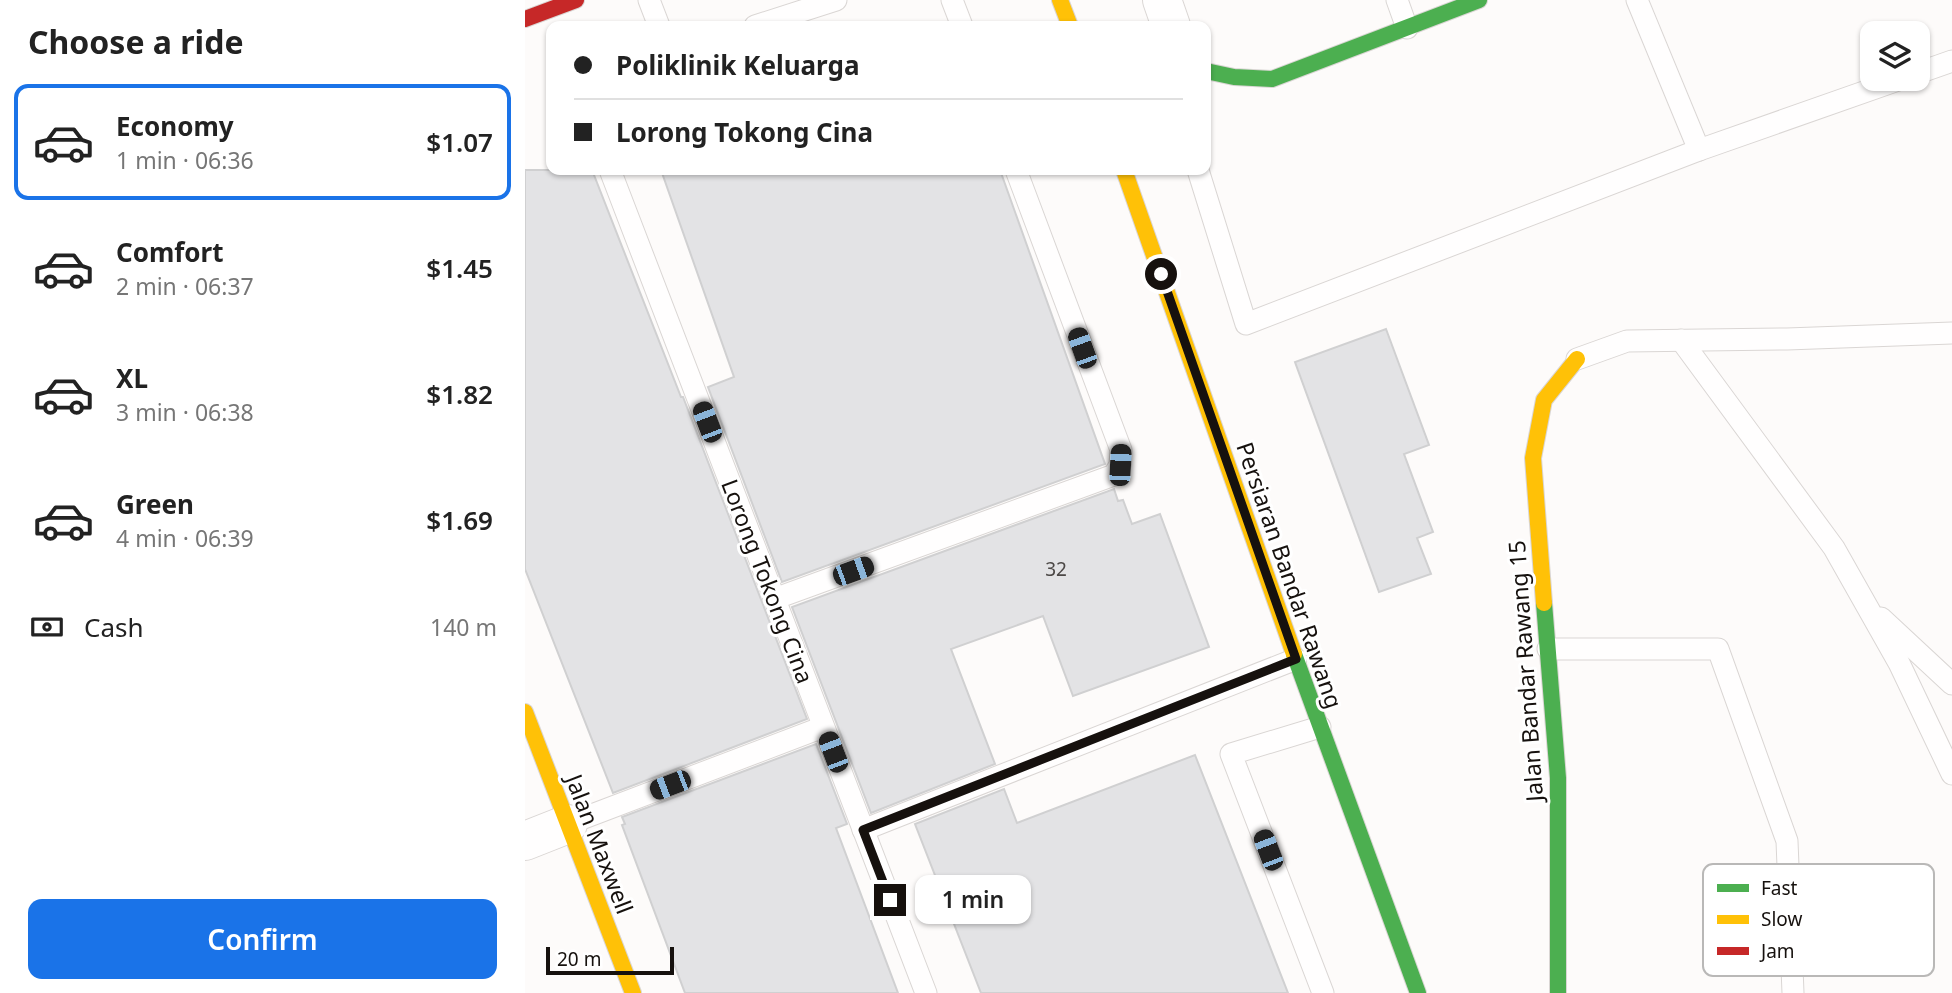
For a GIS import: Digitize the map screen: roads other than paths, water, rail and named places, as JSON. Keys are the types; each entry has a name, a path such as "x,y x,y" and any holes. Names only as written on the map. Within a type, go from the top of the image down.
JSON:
{"street":[{"path":"525,19 550,12 576,0"},
{"path":"1060,0 1068,21"},
{"path":"1162,0 1169,21"},
{"path":"1211,73 1272,79 1479,0"},
{"name":"Persiaran Bandar Rawang","path":"1127,175 1320,727 1418,993"},
{"name":"Jalan Bandar Rawang 15","path":"1558,993 1558,778 1533,458 1544,400 1577,359"},
{"name":"Jalan Maxwell","path":"525,712 633,993"},
{"path":"525,841 568,824"}],"lane":[{"path":"649,0 657,21"},
{"path":"771,21 836,0"},
{"path":"952,0 960,21"},
{"path":"1397,0 1407,28"},
{"path":"1637,0 1699,150"},
{"path":"1930,69 1952,61"},
{"path":"1200,175 1246,324 1699,150 1867,91"},
{"name":"Lorong Tokong Cina","path":"612,175 926,993"},
{"path":"774,599 1114,475 1120,465 1121,450 1018,175"},
{"path":"1577,359 1627,341 1787,339 1952,332"},
{"path":"1682,340 1834,548 1899,663 1952,774"},
{"path":"1866,605 1952,684"},
{"path":"1548,649 1718,649 1787,841 1788,864"},
{"path":"863,830 1296,659"},
{"path":"568,824 823,727"},
{"path":"1320,727 1231,754 1323,993"}]}
